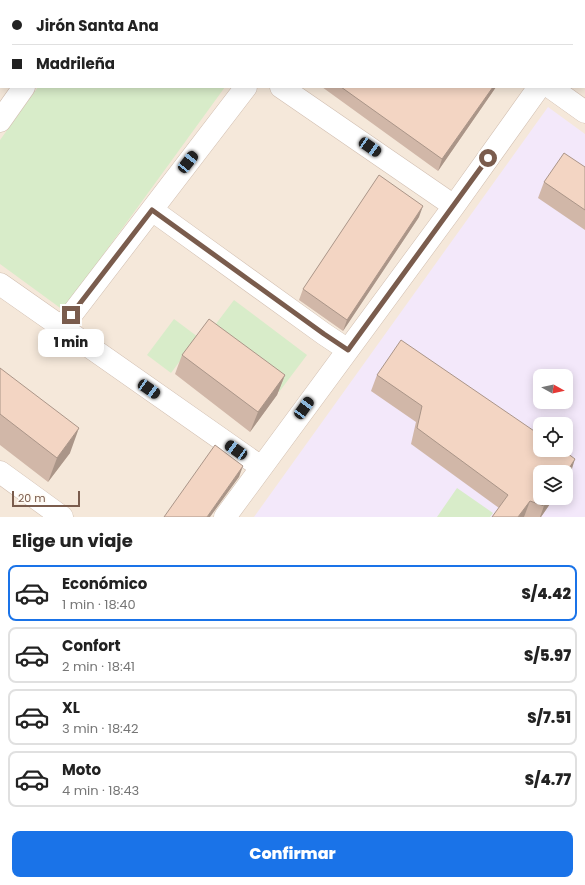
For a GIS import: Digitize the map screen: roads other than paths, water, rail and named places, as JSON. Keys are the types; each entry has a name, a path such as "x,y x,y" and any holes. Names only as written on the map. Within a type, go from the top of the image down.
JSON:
{"street":[{"path":"0,121 23,88"},
{"path":"62,327 245,88"},
{"path":"282,88 454,206"},
{"path":"225,517 454,206 538,88"},
{"path":"551,88 585,112"},
{"path":"152,210 348,350"},
{"path":"0,284 261,467"},
{"path":"0,472 62,517"}]}
